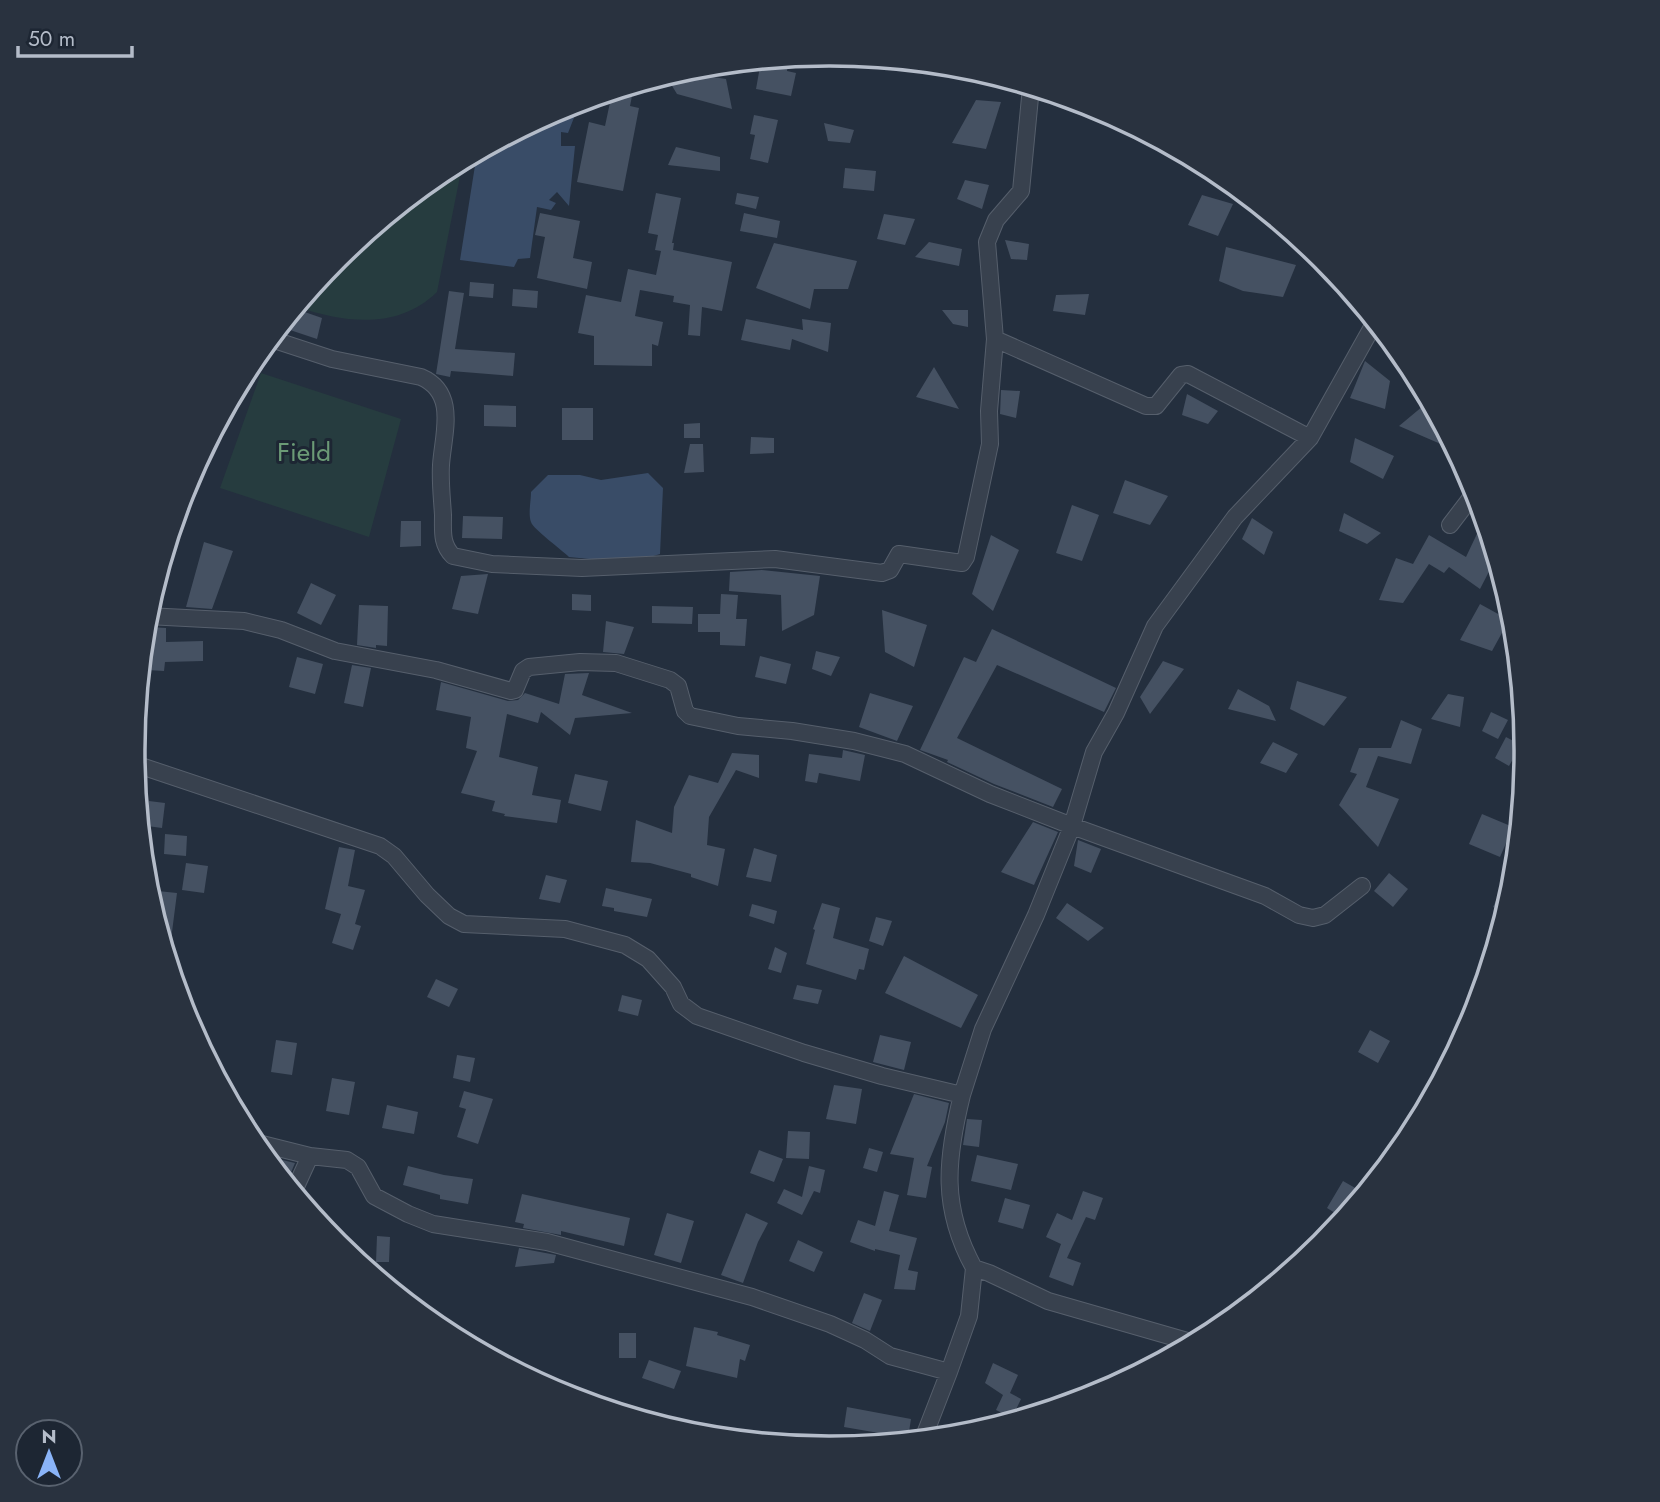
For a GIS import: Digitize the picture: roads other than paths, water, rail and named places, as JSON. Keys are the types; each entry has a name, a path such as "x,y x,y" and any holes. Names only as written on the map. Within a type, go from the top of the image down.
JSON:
{"street":[{"path":"281,342 332,359 421,377 432,382 443,398 447,420 441,470 444,544 453,555 492,564 582,568 775,559 882,573 890,570 899,554 962,563 966,557 990,444 989,411 995,339 987,242 996,220 1021,191 1030,97"},
{"path":"927,1429 969,1316 974,1268 962,1245 948,1190 951,1143 962,1095 983,1029 1036,915 1072,826 1094,752 1116,713 1155,626 1235,517 1310,438 1370,331"},
{"path":"995,339 1146,406 1156,406 1181,375 1188,374 1310,438"},
{"path":"1450,525 1467,503"},
{"path":"159,617 244,621 281,630 335,651 436,670 511,691 519,685 523,671 529,667 580,662 616,663 670,680 678,686 685,711 691,716 738,726 853,741 905,754 990,794 1265,896 1299,915 1313,918 1325,915 1362,886"},
{"path":"146,768 380,846 410,872 427,895 449,916 464,924 565,929 625,945 648,958 673,987 681,1004 696,1016 757,1038 882,1076 962,1095"},
{"path":"272,1146 354,1163 374,1196 433,1224 547,1242 752,1297 830,1324 865,1340 890,1356 949,1372"},
{"path":"298,1182 310,1156"},
{"path":"974,1268 989,1272 1048,1301 1180,1339"}],"water":[{"path":"574,117 568,133 561,132 561,146 575,146 569,206 557,192 549,200 556,203 551,210 537,207 530,258 518,259 514,267 460,260 475,166 527,137"},
{"path":"648,473 663,488 660,554 630,563 569,557 531,522 531,492 548,475 580,475 601,480"}],"park label":[{"name":"Field","path":"304,452"}]}
